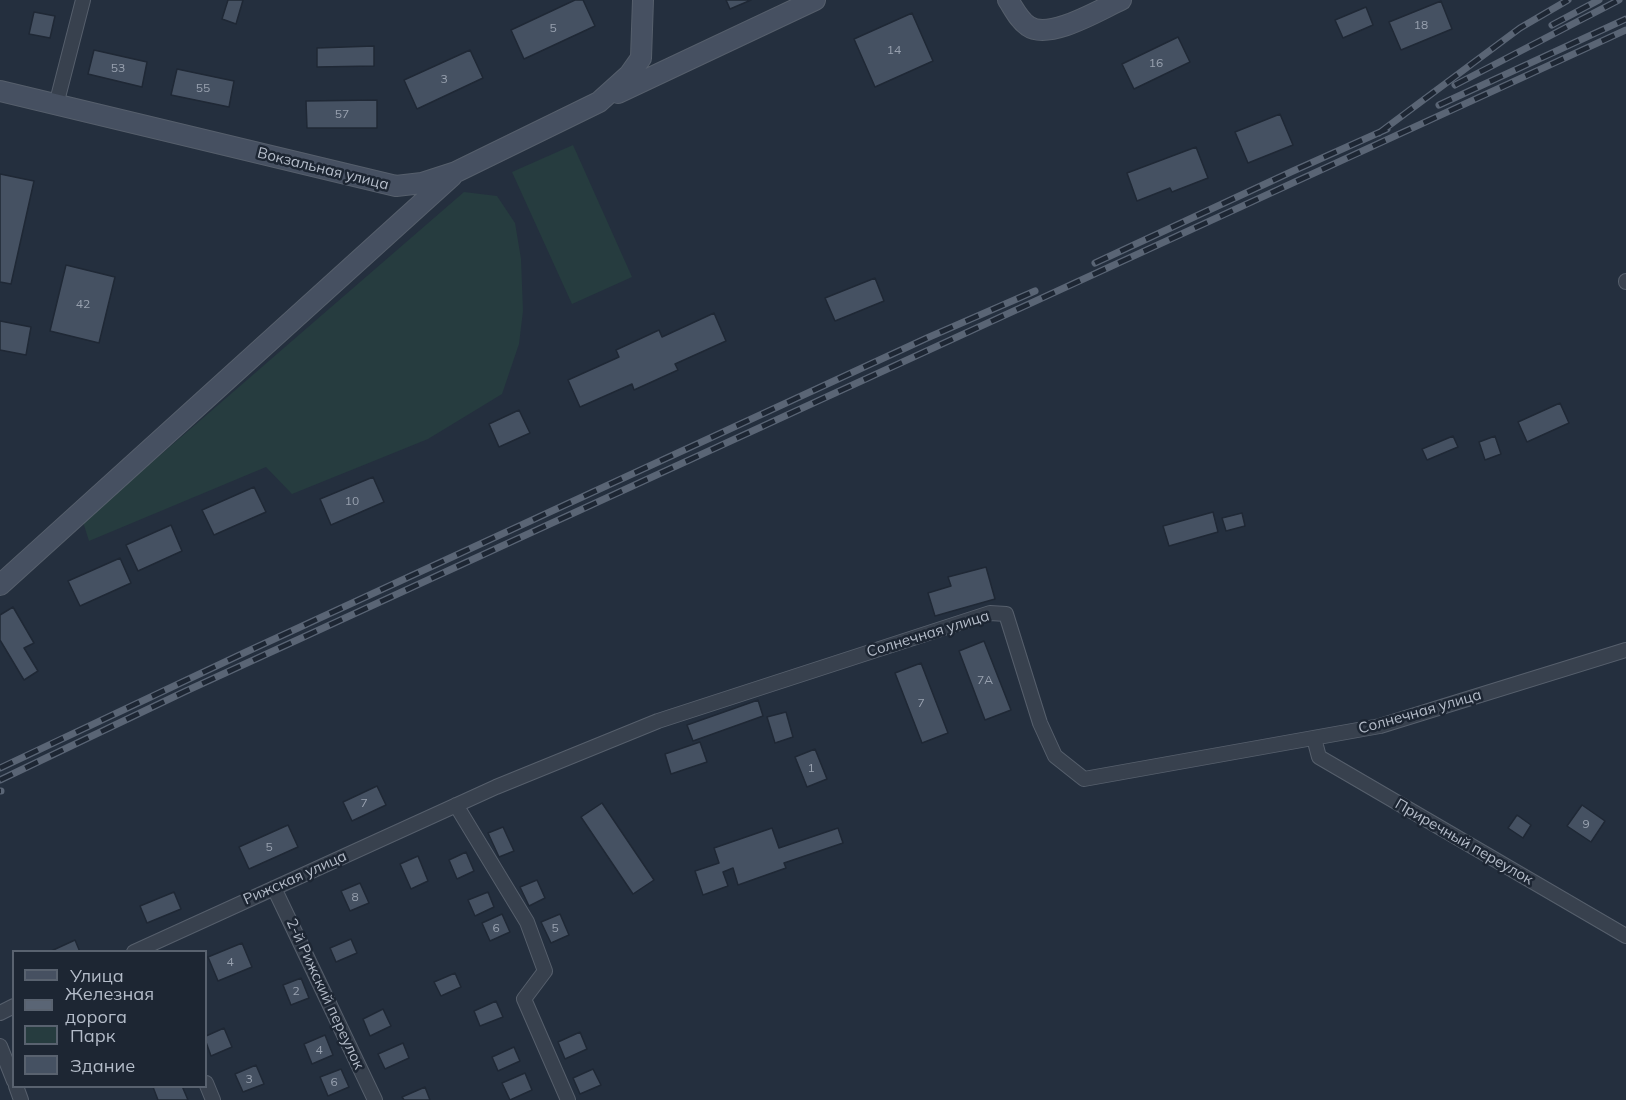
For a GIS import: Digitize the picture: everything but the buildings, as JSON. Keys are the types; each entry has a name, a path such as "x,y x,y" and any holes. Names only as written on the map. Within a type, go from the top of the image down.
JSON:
{"street":[{"path":"56,105 83,0"},
{"path":"599,102 815,0"},
{"path":"1008,0 1018,16 1036,30 1060,27 1121,0"},
{"path":"643,6 649,51 652,57 657,62 678,64"},
{"name":"Вокзальная улица","path":"0,91 396,186 422,183 456,172 599,102 629,75 641,58 643,6"},
{"path":"0,585 456,172"},
{"name":"Солнечная улица","path":"456,805 658,721 990,613 1006,614 1040,723 1055,756 1084,779 1380,726 1626,650"},
{"name":"Приречный переулок","path":"1314,738 1319,757 1626,936"},
{"path":"456,805 527,922 545,971 524,999 568,1100"},
{"name":"Рижская улица","path":"143,950 456,805"},
{"name":"2-й Рижский переулок","path":"274,888 375,1100"},
{"path":"0,1046 12,1076"},
{"path":"207,1085 213,1100"}],"green space":[{"path":"573,145 632,277 572,304 512,172"},
{"path":"464,192 497,196 515,223 521,259 523,311 519,344 502,394 428,439 292,494 266,467 89,541 83,522"}],"railway":[{"path":"1379,133 1520,28 1568,0"},
{"path":"1552,25 1599,0"},
{"path":"1455,85 1619,0"},
{"path":"1439,105 1626,19"},
{"path":"0,780 186,691 1626,30"},
{"path":"1095,263 1387,129"},
{"path":"0,768 927,338 1035,291"}]}
